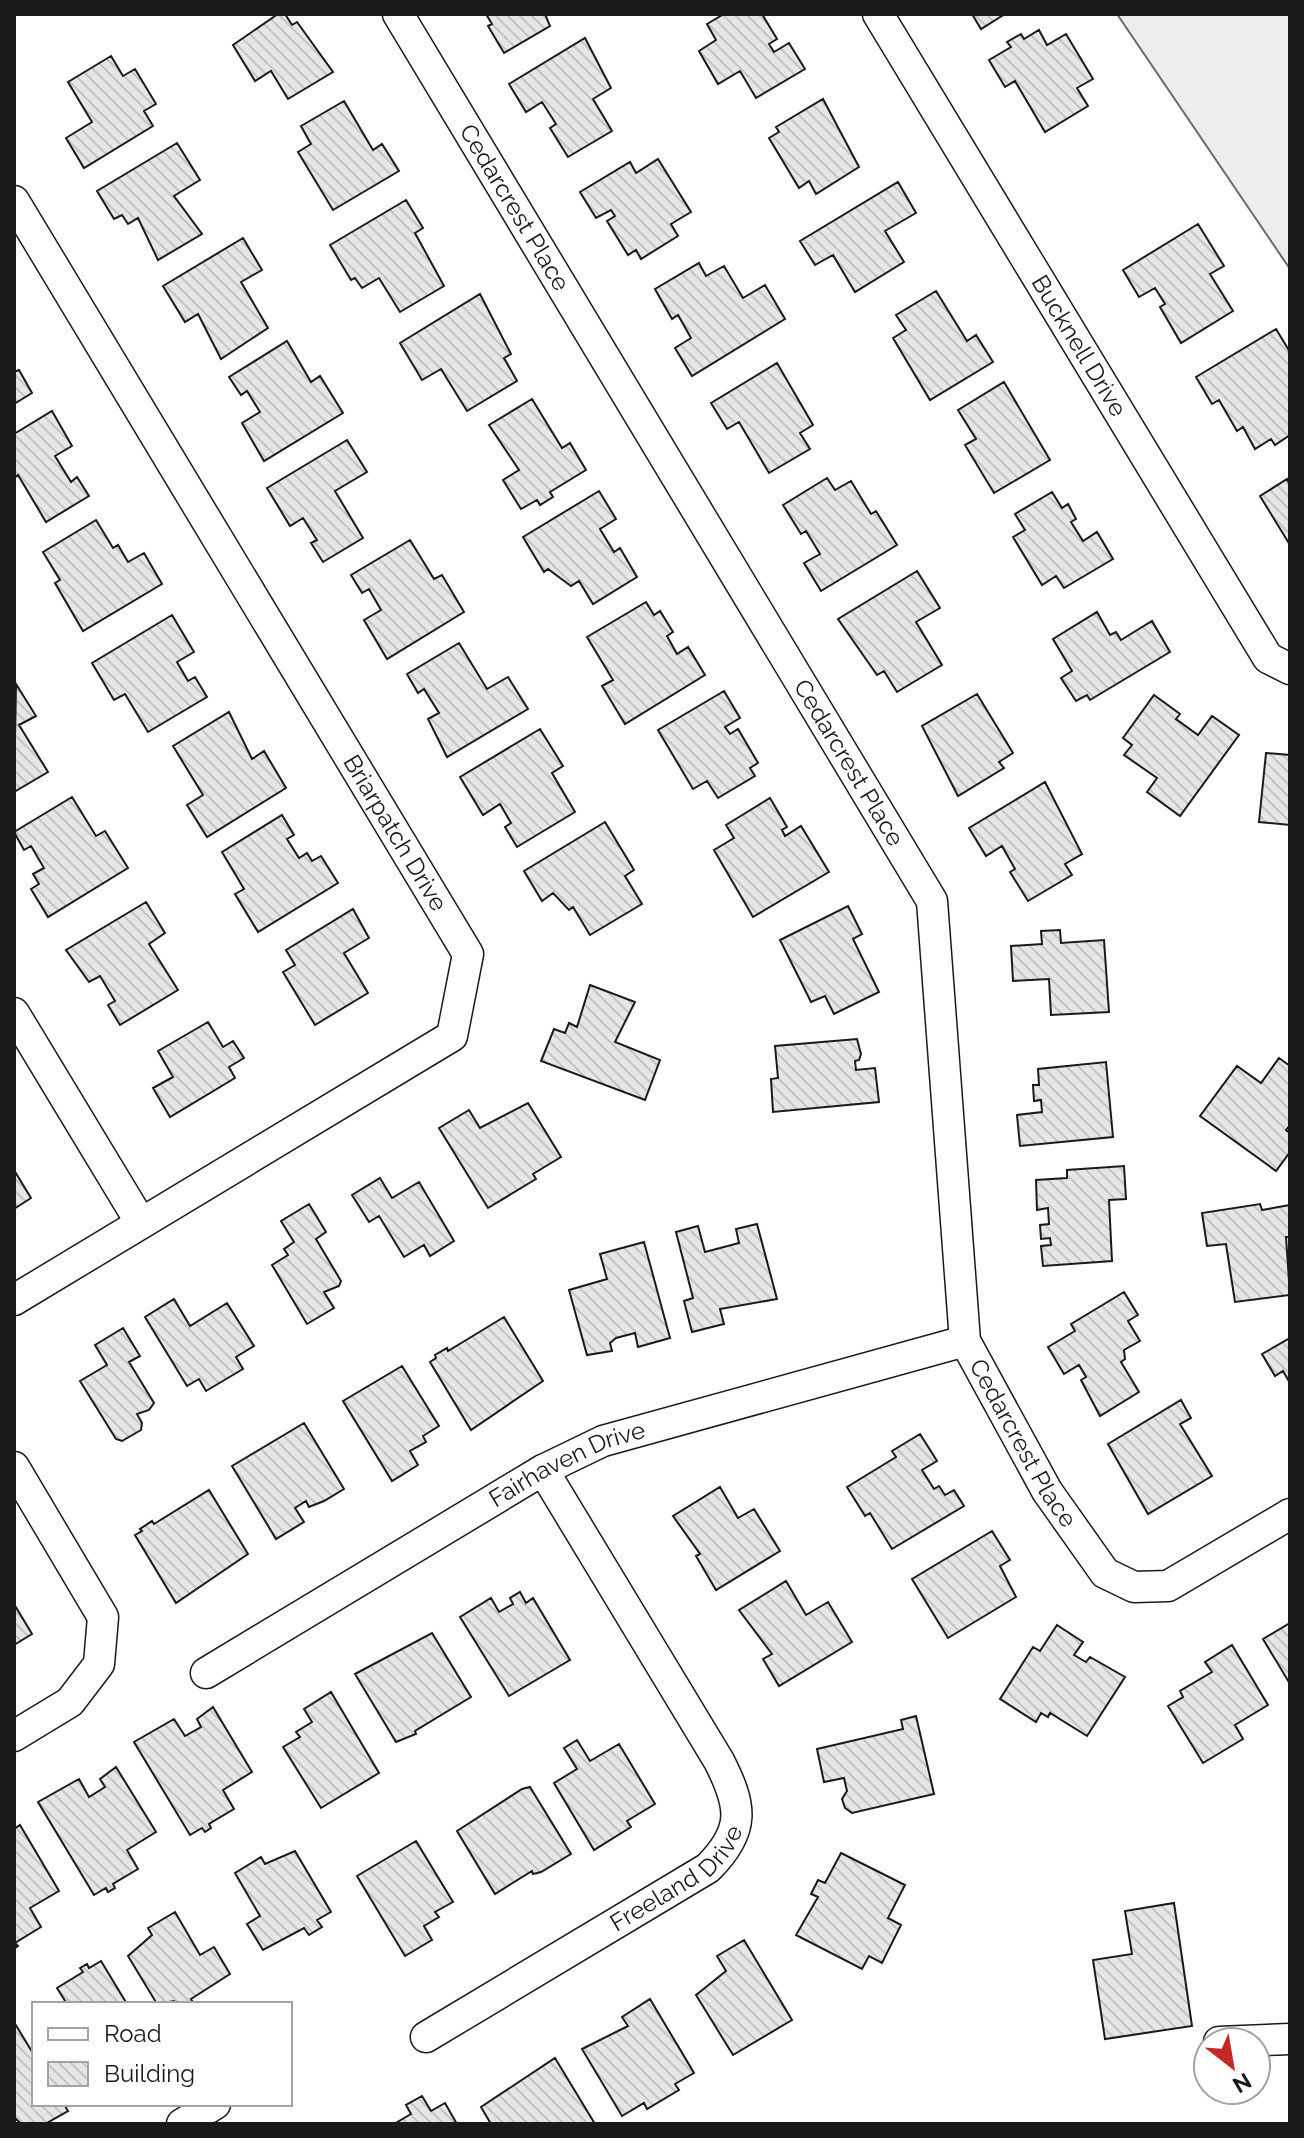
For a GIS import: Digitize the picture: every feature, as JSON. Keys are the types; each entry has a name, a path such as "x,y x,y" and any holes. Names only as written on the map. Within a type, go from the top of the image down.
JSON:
{"street":[{"name":"Cedarcrest Place","path":"398,14 932,901 965,1341 1047,1491 1105,1573 1134,1587 1168,1586 1290,1514"},
{"name":"Bucknell Drive","path":"878,14 1268,658 1290,669"},
{"name":"Briarpatch Drive","path":"14,201 468,954 452,1036 14,1300"},
{"path":"14,1013 141,1223"},
{"name":"Fairhaven Drive","path":"206,1673 543,1470 603,1441 965,1341"},
{"path":"14,1467 103,1617 99,1664 70,1702 14,1736"},
{"name":"Freeland Drive","path":"426,2037 708,1868 721,1856 735,1827 737,1798 719,1761 543,1470"},
{"path":"182,2124 212,2106"}],"shaded area":[{"path":"1117,14 1290,14 1290,269"}],"building":[{"path":"278,14 285,14 292,25 297,22 333,72 288,99 271,71 255,81 233,45"},
{"path":"486,14 545,14 550,26 504,53 488,26 492,24"},
{"path":"724,14 762,14 777,39 769,44 774,52 789,43 805,69 756,98 740,71 718,84 699,51 716,40 707,24"},
{"path":"972,14 1005,14 981,29"},
{"path":"1039,30 1047,45 1066,34 1093,79 1077,88 1088,106 1045,132 1015,81 1005,87 989,60 1011,47 1007,42 1021,34 1024,39"},
{"path":"585,38 611,88 593,99 612,131 568,157 550,128 556,124 542,102 526,112 509,84"},
{"path":"111,56 123,76 135,69 156,104 144,111 153,126 84,168 66,138 92,122 68,82"},
{"path":"823,99 859,167 816,194 809,181 799,188 769,138 779,132 776,127"},
{"path":"344,101 373,150 382,144 399,171 333,210 298,152 311,144 301,126"},
{"path":"177,143 200,180 174,196 202,234 158,260 138,218 128,224 122,215 114,219 97,191"},
{"path":"658,159 691,212 671,224 678,236 641,259 636,250 628,255 607,221 615,216 611,210 596,218 580,192 630,162 636,173"},
{"path":"898,182 916,213 885,231 904,262 855,292 833,255 815,265 800,241"},
{"path":"406,200 423,228 415,233 444,286 400,312 379,278 362,288 355,278 351,280 330,245"},
{"path":"1198,224 1224,266 1210,274 1233,311 1181,343 1160,307 1165,304 1155,288 1139,297 1123,270"},
{"path":"243,238 262,270 241,282 268,328 221,359 198,314 185,322 163,286"},
{"path":"699,263 706,276 724,266 743,298 765,285 785,319 692,376 675,348 691,338 678,315 672,319 655,289"},
{"path":"936,291 967,341 976,335 993,362 930,400 893,338 906,330 896,315"},
{"path":"480,294 511,354 504,358 517,381 467,411 441,369 422,380 400,343"},
{"path":"1276,329 1290,352 1290,435 1275,445 1271,439 1255,449 1243,427 1237,431 1219,400 1212,404 1196,377"},
{"path":"287,341 311,382 320,376 343,413 264,461 242,423 260,412 247,391 241,395 229,377"},
{"path":"777,363 813,425 800,433 810,449 769,473 739,422 727,429 711,403"},
{"path":"19,370 32,393 14,404 14,372"},
{"path":"1004,382 1050,460 994,493 965,445 976,439 958,410"},
{"path":"532,399 562,448 570,443 586,470 550,492 553,497 540,505 537,500 521,509 503,480 519,470 489,425"},
{"path":"52,411 72,446 55,456 71,482 77,477 89,496 46,522 18,475 14,478 14,434"},
{"path":"347,440 367,472 335,491 363,538 323,562 311,543 317,540 303,518 290,526 267,488"},
{"path":"827,478 835,490 851,481 871,514 876,511 897,545 821,591 804,563 820,554 806,531 801,534 783,505"},
{"path":"1287,479 1290,485 1290,545 1260,496"},
{"path":"599,491 616,519 600,529 614,552 620,548 637,577 593,604 579,581 571,586 548,569 544,572 523,537"},
{"path":"1052,492 1062,508 1068,504 1076,519 1071,522 1083,541 1097,532 1113,559 1064,588 1056,576 1042,585 1013,537 1025,530 1015,514"},
{"path":"96,520 113,548 118,545 128,562 144,553 162,584 83,631 55,583 60,580 43,552"},
{"path":"410,540 434,579 442,575 464,612 387,659 364,620 381,610 369,589 362,593 351,575"},
{"path":"917,571 940,608 916,622 942,665 897,692 884,671 877,675 838,619"},
{"path":"646,602 654,615 660,611 673,632 667,636 677,654 688,647 705,675 625,724 602,686 613,680 587,637"},
{"path":"1097,612 1110,635 1116,632 1121,640 1152,621 1170,652 1090,700 1087,695 1076,701 1061,678 1072,671 1053,639"},
{"path":"172,615 194,652 177,662 188,681 195,677 207,697 148,732 125,694 114,700 92,663"},
{"path":"459,643 487,689 508,677 528,709 447,757 428,719 439,713 424,689 418,693 407,674"},
{"path":"16,684 36,716 19,725 48,772 14,792"},
{"path":"724,691 740,718 725,727 730,734 738,729 758,763 750,768 755,776 718,798 707,781 693,789 658,730"},
{"path":"977,694 1013,753 999,762 1004,768 958,796 922,726"},
{"path":"1154,695 1180,714 1176,719 1198,735 1212,716 1239,735 1180,816 1147,792 1157,778 1124,755 1132,745 1123,738"},
{"path":"229,712 252,759 264,751 286,788 207,837 187,805 203,795 173,746"},
{"path":"540,729 563,766 552,773 575,812 517,847 505,827 511,823 500,804 483,815 460,777"},
{"path":"1266,753 1290,755 1290,825 1259,822"},
{"path":"1045,782 1082,854 1065,864 1072,875 1028,901 1010,872 1015,869 1002,846 986,856 969,828"},
{"path":"72,797 96,836 105,831 128,868 48,917 31,889 39,884 33,874 44,868 31,846 24,850 14,832"},
{"path":"770,798 787,827 782,830 785,836 801,826 829,872 753,917 714,850 734,838 726,825"},
{"path":"282,815 294,835 287,839 299,858 307,853 312,861 321,856 338,883 258,932 235,894 244,889 222,852"},
{"path":"605,822 634,870 625,876 642,904 590,935 573,907 569,910 553,893 542,901 524,871"},
{"path":"146,902 165,933 149,944 178,990 120,1025 108,1005 115,1001 100,976 89,982 66,950"},
{"path":"848,906 862,934 853,939 879,992 834,1014 825,996 811,1002 780,940"},
{"path":"353,909 369,938 344,953 368,993 315,1025 283,972 295,965 286,950"},
{"path":"1060,930 1061,943 1104,940 1109,1012 1051,1015 1049,979 1013,981 1011,946 1042,944 1041,931"},
{"path":"590,985 635,1002 615,1042 660,1060 645,1100 541,1061 554,1029 565,1033 569,1023 577,1027"},
{"path":"208,1022 223,1047 233,1041 244,1058 229,1067 235,1078 170,1117 153,1088 173,1077 158,1051"},
{"path":"857,1039 861,1054 855,1061 856,1070 875,1068 879,1102 773,1112 771,1079 778,1078 775,1046"},
{"path":"1279,1058 1290,1066 1290,1125 1286,1130 1290,1133 1290,1152 1276,1171 1200,1116 1237,1066 1261,1083"},
{"path":"1106,1062 1113,1137 1020,1146 1017,1115 1042,1112 1041,1100 1034,1101 1033,1085 1039,1085 1038,1069"},
{"path":"528,1103 561,1157 533,1174 536,1179 488,1208 439,1128 469,1110 480,1128"},
{"path":"1124,1166 1126,1199 1109,1200 1112,1261 1043,1266 1041,1246 1051,1245 1050,1238 1041,1239 1040,1225 1049,1224 1048,1208 1037,1210 1036,1180 1067,1178 1067,1170"},
{"path":"14,1170 31,1198 14,1209"},
{"path":"380,1178 392,1198 419,1182 454,1241 430,1256 424,1245 404,1257 379,1216 369,1222 352,1195"},
{"path":"309,1204 326,1232 316,1239 341,1281 339,1286 324,1292 334,1308 307,1324 272,1265 288,1255 284,1249 294,1242 281,1221"},
{"path":"1260,1204 1262,1210 1290,1205 1290,1237 1286,1237 1290,1295 1235,1302 1226,1244 1207,1246 1202,1213"},
{"path":"757,1224 777,1299 720,1309 724,1324 692,1332 684,1301 693,1298 676,1232 698,1226 705,1252 739,1243 736,1229"},
{"path":"644,1242 670,1338 638,1347 635,1333 616,1338 610,1343 612,1351 587,1355 569,1290 607,1279 600,1254"},
{"path":"1124,1292 1138,1315 1128,1321 1140,1341 1124,1350 1125,1359 1121,1362 1139,1392 1100,1416 1081,1380 1086,1377 1079,1365 1064,1374 1048,1347 1075,1331 1071,1324"},
{"path":"174,1299 190,1326 227,1303 254,1346 236,1357 243,1369 206,1391 199,1379 187,1386 145,1317"},
{"path":"504,1317 543,1381 471,1430 430,1362 436,1358 435,1355 447,1348 448,1351"},
{"path":"123,1328 140,1356 129,1362 154,1403 149,1410 137,1414 142,1423 141,1430 122,1441 116,1439 80,1381 107,1365 95,1345"},
{"path":"1290,1338 1290,1383 1283,1371 1275,1376 1262,1354"},
{"path":"402,1366 439,1426 423,1436 426,1442 410,1451 418,1465 392,1481 343,1401"},
{"path":"1181,1400 1191,1418 1180,1424 1212,1476 1148,1514 1108,1444"},
{"path":"304,1423 344,1489 309,1507 306,1501 295,1508 304,1522 276,1539 232,1466"},
{"path":"920,1434 937,1461 922,1470 934,1489 939,1486 945,1495 954,1490 964,1506 892,1549 870,1513 865,1516 847,1487 896,1457 892,1451"},
{"path":"720,1487 738,1518 754,1509 780,1551 716,1590 696,1556 700,1554 673,1516"},
{"path":"209,1490 248,1554 176,1603 135,1535 152,1521 154,1524"},
{"path":"992,1531 1010,1560 1000,1566 1016,1597 948,1638 912,1579"},
{"path":"786,1581 806,1615 828,1602 852,1642 779,1686 763,1659 772,1654 739,1610"},
{"path":"520,1592 526,1603 533,1598 570,1660 509,1696 460,1617 491,1598 499,1612 513,1604 510,1598"},
{"path":"14,1604 32,1634 14,1645"},
{"path":"1290,1623 1290,1684 1263,1639"},
{"path":"1057,1625 1083,1642 1074,1655 1086,1662 1090,1657 1125,1677 1087,1736 1050,1713 1048,1717 1041,1713 1036,1722 1000,1699 1033,1647 1040,1651"},
{"path":"432,1633 471,1697 415,1731 416,1734 396,1742 355,1674"},
{"path":"1232,1645 1268,1705 1235,1725 1243,1739 1203,1763 1168,1706 1183,1697 1180,1691 1212,1672 1205,1662"},
{"path":"331,1692 379,1773 321,1808 283,1747 300,1737 296,1732 312,1722 304,1709"},
{"path":"213,1707 252,1772 223,1790 234,1809 209,1824 211,1828 205,1832 202,1828 190,1835 134,1742 174,1719 185,1736 201,1727 197,1719"},
{"path":"916,1716 934,1794 852,1813 845,1808 842,1799 847,1791 844,1778 824,1782 817,1749 903,1729 901,1720"},
{"path":"577,1740 590,1761 619,1744 655,1804 627,1821 631,1827 594,1850 554,1783 577,1769 564,1748"},
{"path":"116,1767 156,1832 127,1850 138,1869 113,1884 115,1888 108,1892 106,1888 94,1895 38,1802 79,1779 89,1797 105,1787 100,1779"},
{"path":"530,1787 571,1854 541,1872 533,1874 532,1871 495,1894 457,1831 522,1789"},
{"path":"20,1825 59,1891 30,1908 41,1927 15,1943 18,1946 14,1949 14,1829"},
{"path":"416,1841 453,1902 435,1912 439,1917 424,1926 432,1940 405,1956 357,1876"},
{"path":"295,1851 331,1912 317,1920 322,1927 309,1935 304,1928 263,1950 247,1924 260,1916 235,1873 261,1857 265,1864"},
{"path":"841,1853 905,1885 888,1918 901,1925 882,1963 869,1956 862,1969 796,1935 818,1897 811,1894 818,1880 825,1883"},
{"path":"1174,1903 1192,2026 1105,2039 1093,1960 1132,1954 1125,1911"},
{"path":"175,1912 200,1955 214,1947 230,1974 191,1999 193,2002 156,2002 128,1956 152,1935 148,1928"},
{"path":"744,1940 792,2020 733,2055 696,1995 726,1971 717,1956"},
{"path":"101,1961 126,2002 66,2002 57,1988 83,1972 80,1968 87,1964 89,1968"},
{"path":"650,1999 694,2073 675,2084 679,2090 647,2109 644,2103 622,2116 582,2049 628,2026 622,2017"},
{"path":"14,2022 32,2052 32,2106 65,2106 68,2111 45,2124 21,2124 14,2117"},
{"path":"555,2058 595,2124 491,2124 481,2107"},
{"path":"422,2096 431,2111 445,2103 457,2124 394,2124 411,2114 406,2105"}]}
